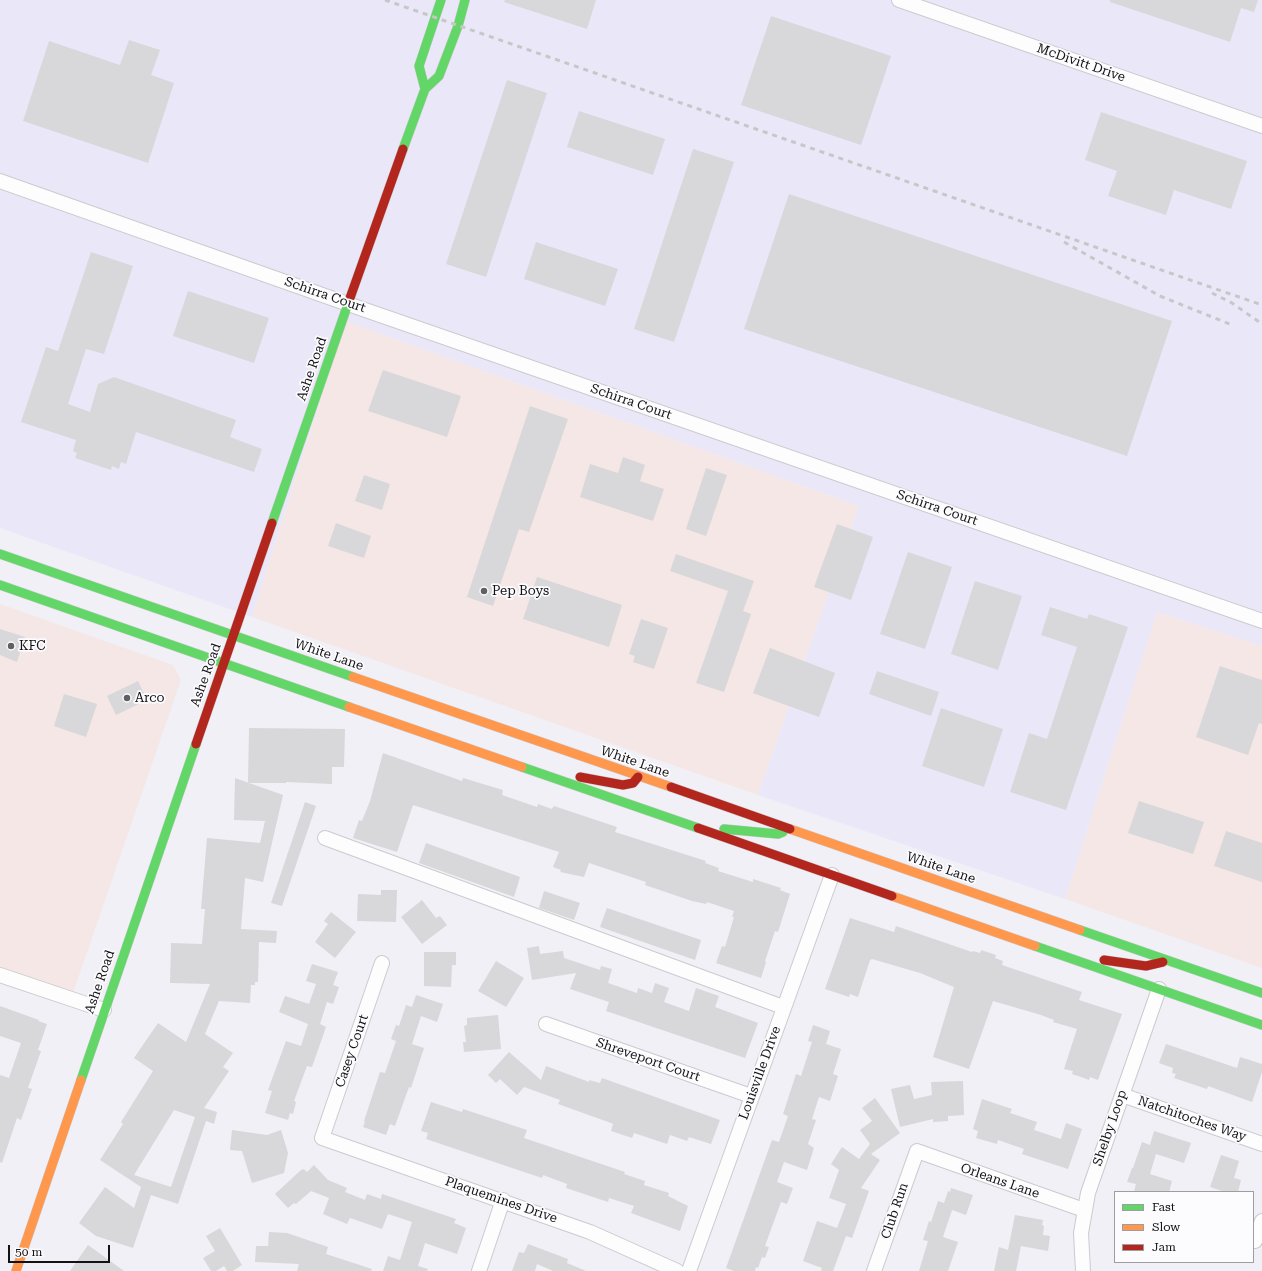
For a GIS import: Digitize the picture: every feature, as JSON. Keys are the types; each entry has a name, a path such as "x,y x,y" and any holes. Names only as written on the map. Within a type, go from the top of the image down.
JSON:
{"main road":[{"path":"425,89 419,66 441,0"},
{"name":"Ashe Road","path":"16,1271 223,663 234,636 348,304 425,89 439,76 465,0"},
{"name":"White Lane","path":"0,554 952,885 1262,995"},
{"path":"0,560 37,567"},
{"path":"0,585 690,826 834,872 1060,954 1165,986 1262,1025"},
{"path":"518,766 623,785 633,783 638,776"},
{"path":"690,826 778,834 786,828"},
{"path":"870,867 952,885"},
{"path":"1060,954 1146,966 1168,961"},
{"path":"1210,985 1262,995"}],"street":[{"name":"McDivitt Drive","path":"899,0 1262,126"},
{"name":"Schirra Court","path":"0,181 348,304 1262,621"},
{"path":"325,838 783,1007"},
{"name":"Louisville Drive","path":"689,1271 783,1007 834,872"},
{"name":"Casey Court","path":"322,1138 382,963"},
{"path":"0,975 104,1010"},
{"name":"Shelby Loop","path":"1084,1271 1081,1233 1088,1192 1122,1095 1165,986"},
{"name":"Shreveport Court","path":"546,1024 751,1096"},
{"name":"Natchitoches Way","path":"1122,1095 1262,1144"},
{"name":"Plaquemines Drive","path":"322,1138 503,1200 590,1232 677,1271"},
{"name":"Orleans Lane","path":"917,1151 1084,1210"},
{"name":"Club Run","path":"874,1271 917,1151"},
{"path":"479,1271 503,1200"},
{"path":"1255,1241 1262,1222"}],"shaded area":[{"path":"0,0 1262,0 1262,646 1157,612 1065,899 758,795 859,506 345,321 252,617 0,528"},
{"path":"345,321 859,506 758,795 252,617"},
{"path":"0,604 173,665 181,680 72,996 0,968"},
{"path":"1157,612 1262,646 1262,968 1065,899"}],"building":[{"path":"505,0 596,0 587,29 504,2"},
{"path":"1110,0 1258,0 1254,12 1241,8 1230,42 1110,2"},
{"path":"771,16 891,56 861,145 741,105"},
{"path":"129,40 160,50 151,75 174,83 148,163 23,121 49,41 120,65"},
{"path":"507,80 547,93 486,277 446,264"},
{"path":"579,111 665,139 653,175 567,147"},
{"path":"1101,112 1247,161 1231,209 1174,190 1166,215 1108,196 1117,171 1085,160"},
{"path":"693,149 734,162 674,342 634,329"},
{"path":"789,194 1172,321 1127,456 744,329"},
{"path":"536,242 618,269 605,306 524,279"},
{"path":"91,252 133,266 104,354 86,349 68,404 90,412 98,384 114,377 236,420 230,437 262,449 254,472 136,432 126,464 121,462 119,469 112,466 111,470 75,458 77,453 73,451 76,440 21,422 46,347 58,351"},
{"path":"188,291 269,318 254,363 173,336"},
{"path":"383,370 461,396 447,437 368,411"},
{"path":"530,406 568,419 529,532 519,529 493,606 467,597"},
{"path":"623,457 645,465 640,481 664,489 653,521 580,497 590,464 618,473"},
{"path":"706,468 727,475 706,536 686,529"},
{"path":"364,475 390,484 382,510 355,501"},
{"path":"336,523 371,536 364,558 328,546"},
{"path":"837,524 873,537 851,600 814,587"},
{"path":"908,552 952,567 925,649 880,634"},
{"path":"676,554 754,581 743,611 751,614 724,692 696,683 728,591 670,571"},
{"path":"537,577 622,605 609,647 523,619"},
{"path":"975,581 1022,596 998,670 951,654"},
{"path":"1050,607 1087,619 1089,614 1128,627 1066,810 1010,792 1029,733 1047,739 1077,647 1041,635"},
{"path":"641,619 668,628 654,669 633,662 635,656 629,654"},
{"name":"KFC","path":"0,629 25,637 17,662 0,655"},
{"path":"770,648 835,673 819,717 753,693"},
{"path":"1220,666 1262,680 1262,724 1259,723 1248,755 1196,737"},
{"path":"877,671 939,692 931,716 869,694"},
{"name":"Arco","path":"138,681 147,700 116,715 107,696"},
{"path":"64,694 97,704 86,737 54,726"},
{"path":"941,708 1003,729 984,787 922,766"},
{"path":"249,728 345,729 344,767 332,767 332,784 286,782 248,783"},
{"path":"383,753 462,781 463,778 503,790 502,795 537,807 538,804 552,809 554,806 617,827 615,832 706,861 705,863 719,868 718,871 753,882 753,879 781,888 780,890 790,894 778,932 775,931 761,978 716,963 722,946 725,947 734,917 732,917 734,911 707,902 706,904 692,901 645,885 646,882 589,863 584,877 560,872 561,870 553,867 559,852 413,805 397,852 353,838 359,820 362,821 370,801"},
{"path":"235,778 283,795 263,882 245,878 241,929 277,931 276,943 259,942 258,982 255,982 255,985 251,985 250,1003 219,1001 205,1034 233,1053 223,1067 229,1071 204,1108 217,1112 214,1124 206,1121 178,1204 151,1195 133,1248 96,1236 79,1223 105,1187 134,1208 141,1187 100,1160 123,1124 121,1122 153,1071 134,1058 158,1023 186,1042 210,984 170,983 171,943 202,944 205,909 201,909 207,838 260,843 265,821 234,820","holes":["174,1110 195,1117 171,1187 134,1175"]},
{"path":"1139,801 1204,822 1193,854 1128,833"},
{"path":"305,802 316,806 282,906 271,903"},
{"path":"1226,831 1262,843 1262,882 1214,866"},
{"path":"426,843 520,877 514,897 419,863"},
{"path":"381,890 397,890 396,922 357,921 358,894 381,895"},
{"path":"544,891 580,903 574,920 539,908"},
{"path":"422,900 436,918 440,916 447,925 422,944 401,917"},
{"path":"607,908 701,940 695,960 600,927"},
{"path":"331,912 356,932 335,958 315,942 328,924 324,921"},
{"path":"850,918 894,932 896,926 972,952 980,953 981,950 996,955 995,958 1003,961 1002,965 1082,992 1079,1000 1122,1014 1098,1080 1090,1077 1089,1080 1072,1074 1073,1071 1064,1069 1077,1029 1053,1022 1054,1020 1041,1015 993,1001 969,1069 933,1057 954,987 920,973 872,959 870,960 858,997 850,994 849,997 825,989"},
{"path":"539,946 540,954 563,951 564,958 600,970 601,966 612,969 608,983 637,993 638,988 652,993 655,983 669,988 664,1002 689,1011 696,988 719,996 715,1007 758,1023 745,1058 606,1011 609,1002 570,989 576,973 532,980 527,948"},
{"path":"424,952 456,952 456,965 452,965 451,987 424,986"},
{"path":"496,961 524,978 506,1007 478,991"},
{"path":"312,964 338,972 333,985 339,987 333,1004 327,1002 320,1024 326,1027 312,1067 307,1066 294,1101 296,1102 293,1114 290,1113 288,1120 265,1113 272,1091 268,1090 286,1041 301,1046 308,1024 279,1012 285,996 309,1004 316,984 306,981"},
{"path":"416,995 443,1004 437,1022 421,1016 412,1044 424,1048 411,1088 409,1087 395,1126 390,1124 386,1135 363,1127 364,1121 380,1072 385,1073 396,1041 391,1039 396,1025 399,1026 406,1005 412,1007"},
{"path":"0,1006 47,1024 38,1050 41,1051 28,1088 32,1089 21,1120 17,1118 2,1163 0,1162 0,1075 9,1078 21,1043 0,1036"},
{"path":"498,1015 501,1049 464,1052 463,1042 466,1042 464,1026 467,1025 467,1018"},
{"path":"813,1025 830,1031 826,1044 841,1049 833,1074 838,1076 830,1101 819,1097 812,1119 816,1120 808,1144 814,1148 807,1170 784,1162 777,1182 793,1188 787,1204 781,1202 765,1246 769,1247 765,1258 762,1257 758,1268 756,1267 755,1271 734,1271 726,1268 772,1140 779,1142 788,1116 783,1114 796,1074 801,1076 812,1042 808,1041"},
{"path":"1166,1044 1237,1068 1240,1057 1262,1064 1262,1072 1252,1102 1208,1086 1207,1089 1174,1078 1176,1074 1172,1073 1173,1068 1159,1063"},
{"path":"509,1052 541,1080 546,1066 589,1082 589,1080 600,1083 602,1078 720,1120 711,1144 689,1137 687,1141 670,1135 667,1144 634,1133 632,1138 611,1131 613,1124 611,1123 558,1104 560,1100 524,1087 517,1095 500,1079 496,1083 488,1075"},
{"path":"963,1081 964,1115 948,1116 948,1121 933,1122 933,1119 900,1127 891,1089 910,1085 914,1099 932,1095 931,1082"},
{"path":"875,1098 900,1133 871,1154 880,1160 861,1188 869,1191 852,1238 846,1236 833,1271 821,1271 822,1268 803,1261 817,1221 837,1228 846,1204 829,1198 839,1170 831,1164 842,1147 859,1159 870,1144 860,1130 872,1121 862,1108"},
{"path":"982,1099 1012,1109 1010,1113 1037,1122 1034,1130 1061,1139 1066,1123 1082,1129 1068,1169 1022,1154 1024,1149 998,1140 997,1144 976,1138 978,1131 973,1129"},
{"path":"431,1102 462,1112 463,1109 527,1130 524,1138 625,1172 624,1174 645,1181 644,1185 669,1193 668,1196 688,1206 680,1231 631,1213 634,1206 609,1198 608,1202 566,1188 567,1184 543,1175 542,1178 426,1139 428,1133 421,1131"},
{"path":"232,1130 267,1135 281,1130 288,1153 284,1173 252,1183 242,1151 230,1150"},
{"path":"1154,1131 1191,1143 1184,1163 1156,1154 1150,1174 1172,1181 1169,1191 1134,1191 1136,1184 1127,1182 1142,1142 1150,1145"},
{"path":"1221,1155 1239,1161 1234,1178 1241,1180 1238,1191 1222,1191 1210,1187"},
{"path":"314,1165 328,1180 347,1188 345,1192 365,1200 367,1194 381,1199 382,1194 456,1219 454,1223 466,1228 457,1254 425,1243 418,1266 428,1269 427,1271 383,1271 388,1256 400,1260 412,1222 388,1214 382,1229 350,1218 347,1224 323,1214 329,1198 311,1191 296,1204 294,1203 288,1208 275,1194 301,1170 304,1169 307,1172"},
{"path":"951,1188 973,1195 966,1215 952,1210 943,1237 958,1242 948,1271 919,1271 928,1241 923,1240 929,1221 931,1222 938,1201 944,1203 948,1191 950,1192"},
{"path":"1015,1215 1043,1220 1043,1235 1050,1236 1048,1251 1021,1246 1016,1271 994,1271 999,1247 1008,1250"},
{"path":"220,1228 242,1265 233,1271 227,1271 224,1266 216,1271 211,1271 203,1258 215,1251 206,1236"},
{"path":"269,1232 287,1233 328,1247 326,1254 372,1269 371,1271 297,1271 299,1264 255,1262 256,1246 268,1246"},
{"path":"528,1244 568,1259 567,1263 586,1271 553,1271 537,1264 535,1271 512,1271 519,1252 524,1253"},
{"path":"88,1245 124,1271 70,1271"}],"railway":[{"path":"385,0 1262,305"},
{"path":"1064,242 1160,296 1232,325"},
{"path":"1212,293 1232,303 1262,324"}],"traffic: fast":[{"path":"425,89 419,66 441,0"},
{"path":"403,149 425,89 439,76 458,26 465,0"},
{"path":"272,523 350,298"},
{"path":"0,554 353,677"},
{"path":"0,585 349,707"},
{"path":"81,1080 196,744"},
{"path":"522,767 698,828"},
{"path":"724,829 778,834 783,832"},
{"path":"1080,930 1262,993"},
{"path":"1035,946 1262,1025"}],"traffic: slow":[{"path":"353,677 671,787"},
{"path":"349,707 522,767"},
{"path":"790,829 1080,930"},
{"path":"892,896 1035,946"},
{"path":"16,1271 81,1080"}],"traffic: jam":[{"path":"350,298 403,149"},
{"path":"196,744 272,523"},
{"path":"580,777 623,785 633,783 638,777"},
{"path":"671,787 790,829"},
{"path":"698,828 892,896"},
{"path":"1104,960 1146,966 1163,962"}],"place":[{"name":"Pep Boys","path":"484,591"},
{"name":"KFC","path":"11,646"},
{"name":"Arco","path":"127,698"}]}
